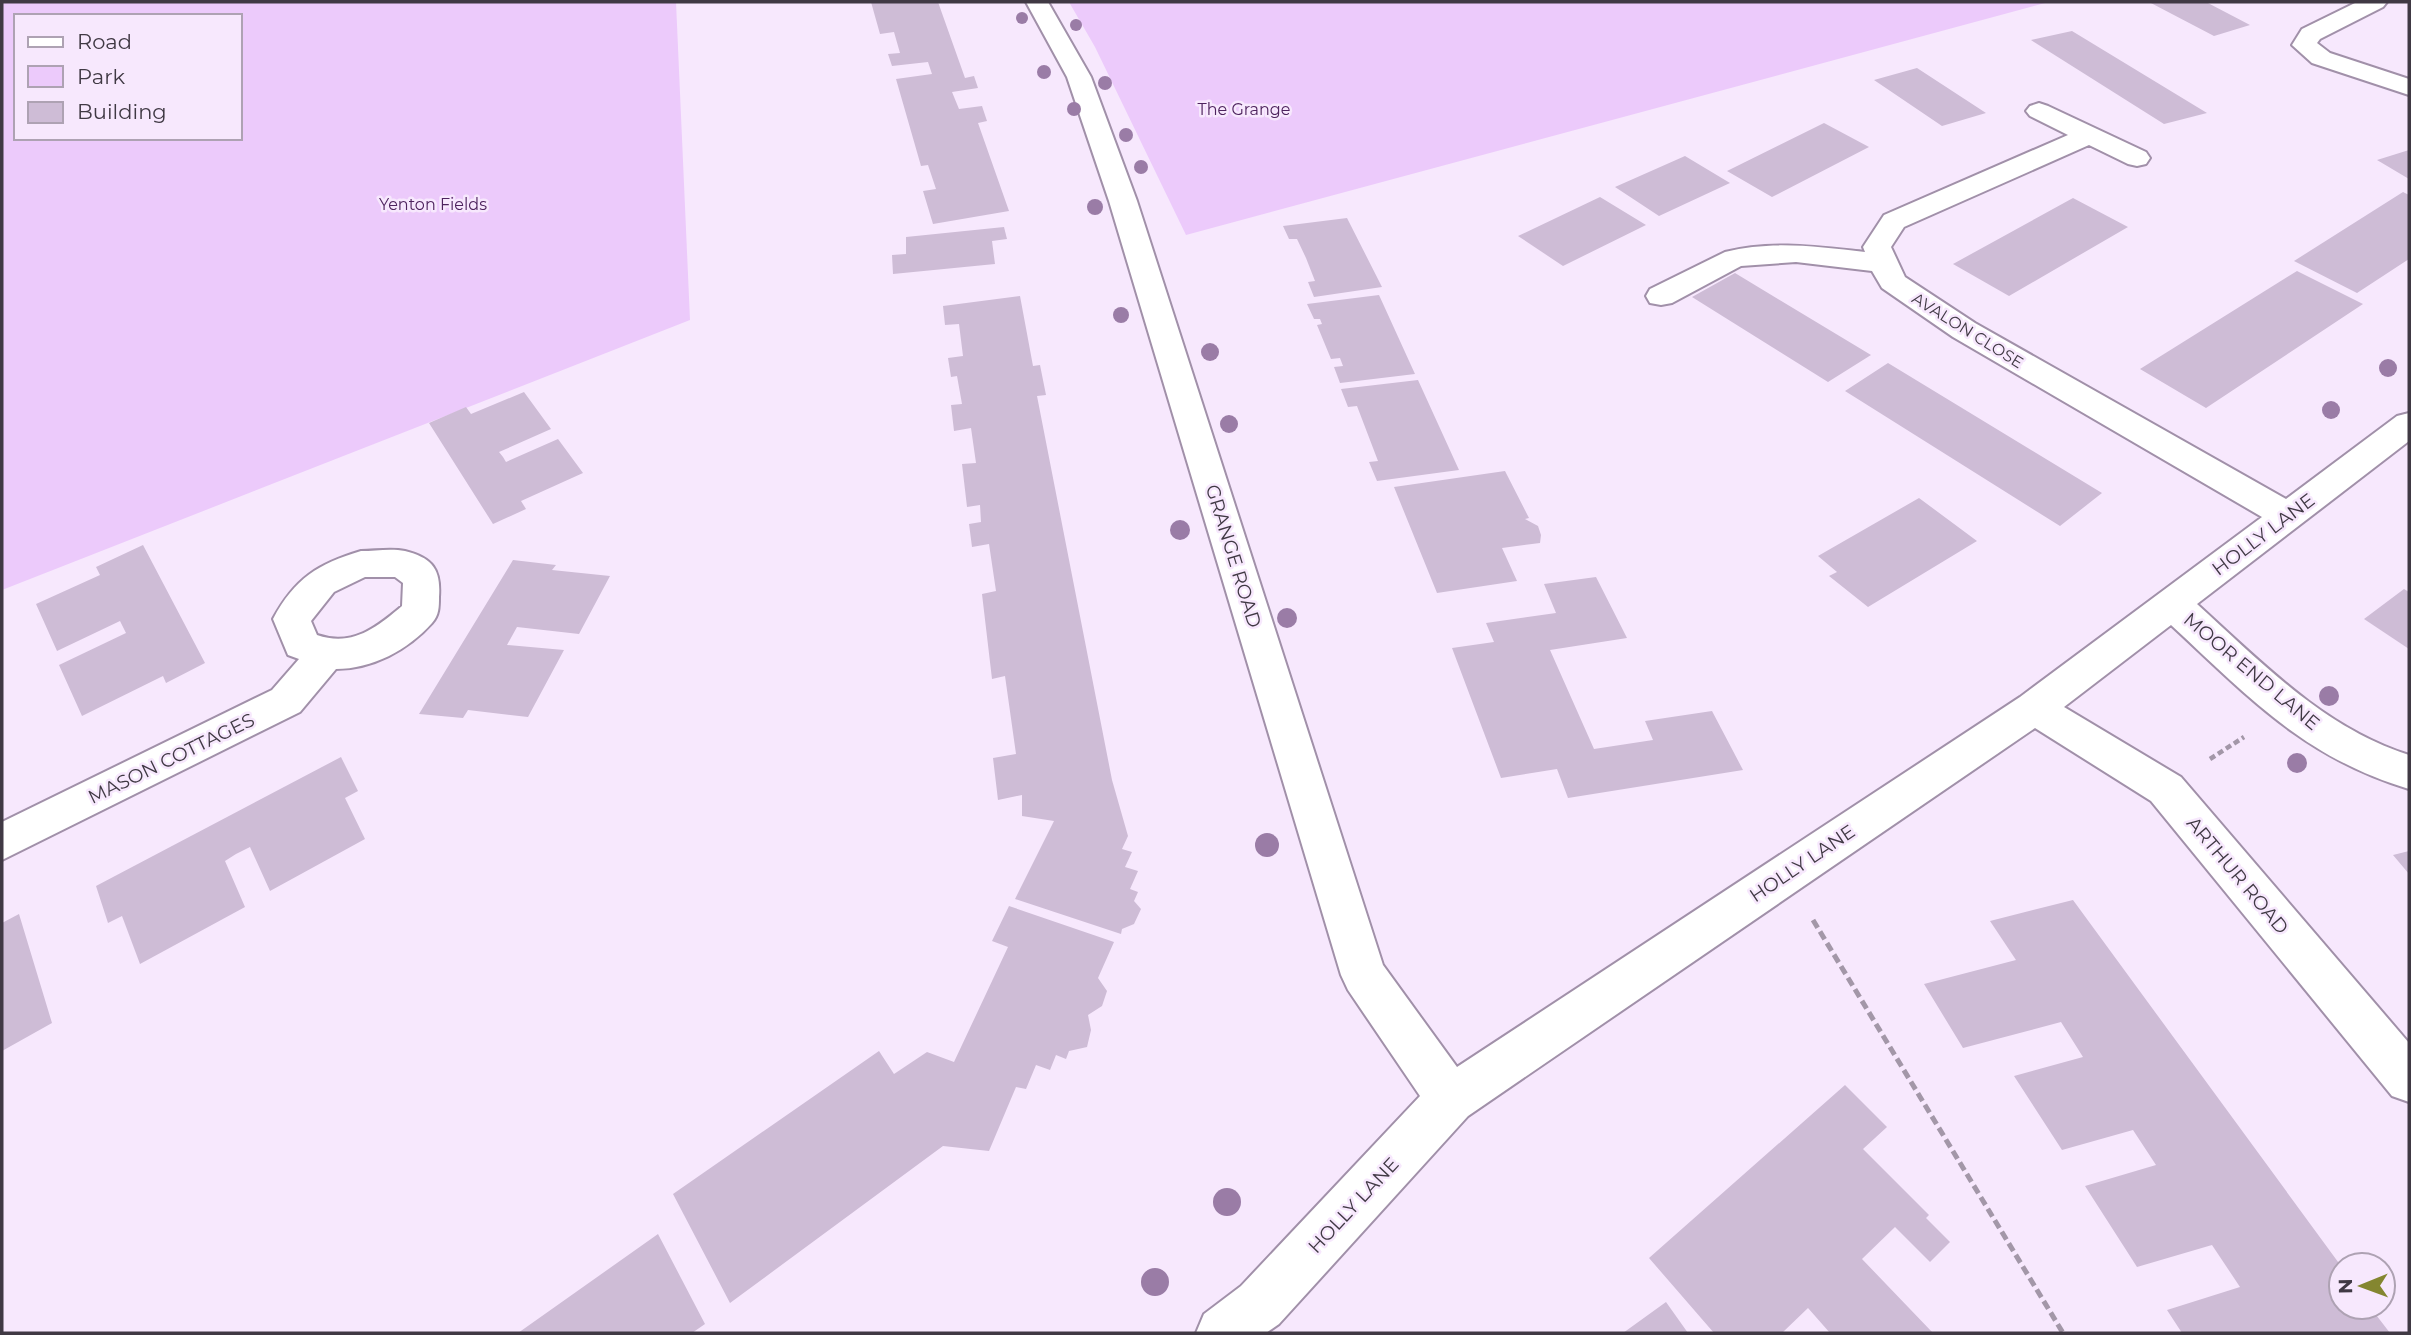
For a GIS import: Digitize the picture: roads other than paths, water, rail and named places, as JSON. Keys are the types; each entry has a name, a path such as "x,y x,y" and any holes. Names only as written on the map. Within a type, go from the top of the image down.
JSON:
{"street":[{"name":"GRANGE ROAD","path":"1037,2 1079,77 1123,201 1364,975 1451,1099"},
{"path":"2375,2 2310,34 2304,45 2321,58 2409,87"},
{"path":"2039,110 2087,136 2137,158"},
{"path":"1661,296 1735,258 1796,253 1883,262 1877,247 1894,221 2087,136"},
{"name":"AVALON CLOSE","path":"1883,262 1892,282 1964,330 2288,516"},
{"name":"HOLLY LANE","path":"1223,1333 1260,1306 1451,1099 2035,708 2409,424"},
{"name":"MOOR END LANE","path":"2172,604 2288,706 2341,744 2383,765 2409,772"},
{"name":"MASON COTTAGES","path":"2,842 286,701 325,656"},
{"name":"ARTHUR ROAD","path":"2035,708 2166,789 2409,1079"}],"park label":[{"name":"The Grange","path":"1244,109"},
{"name":"Yenton Fields","path":"433,204"}]}
